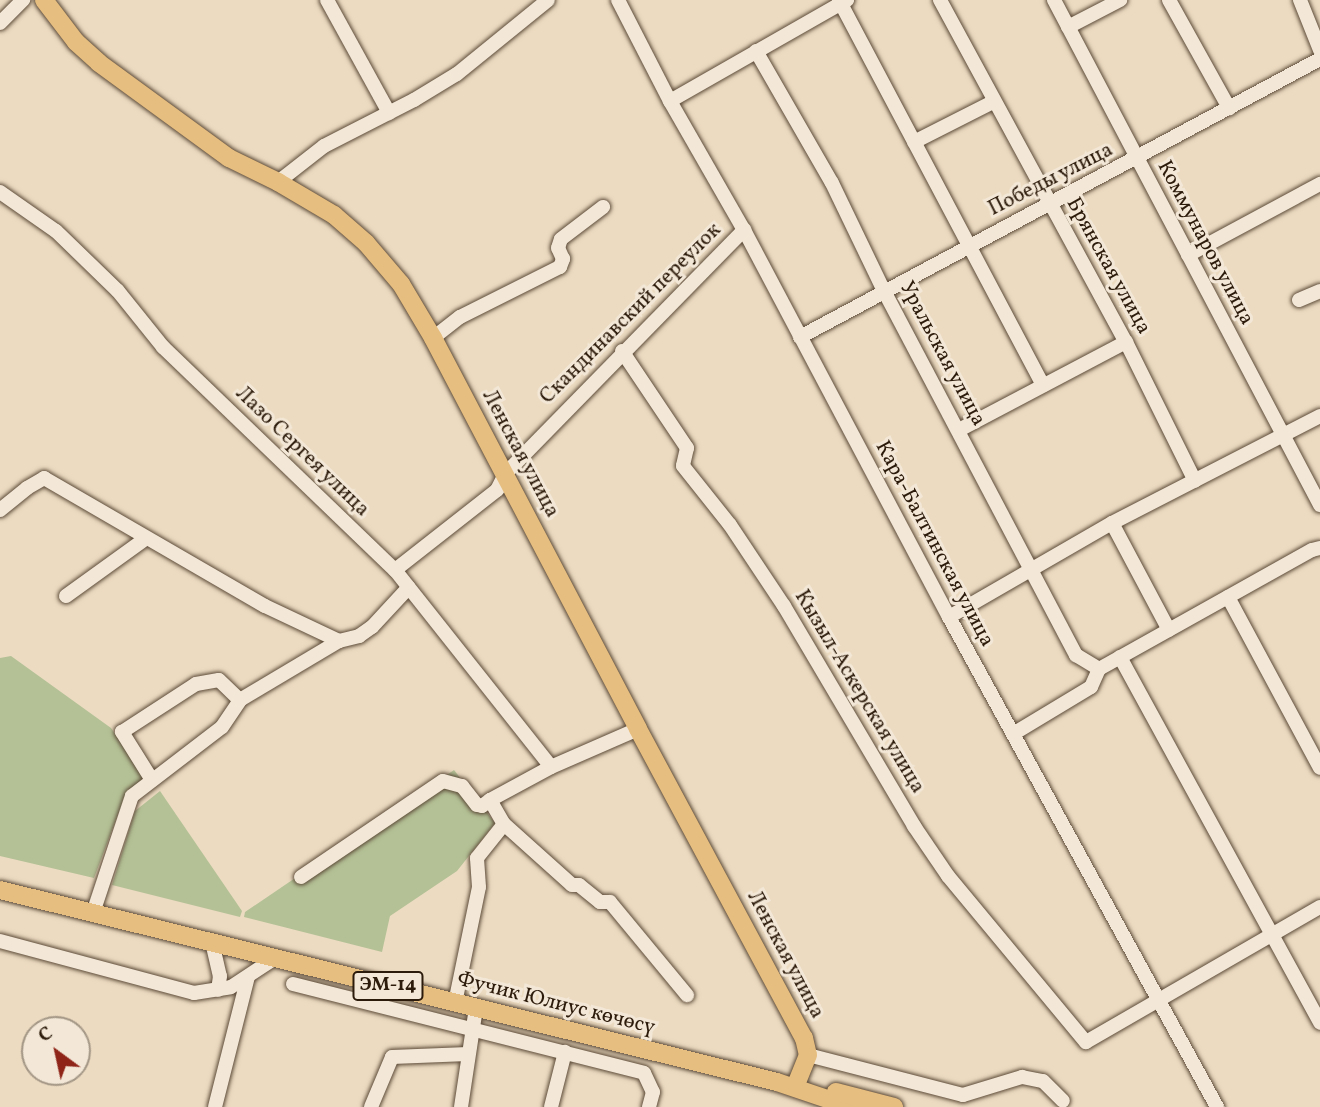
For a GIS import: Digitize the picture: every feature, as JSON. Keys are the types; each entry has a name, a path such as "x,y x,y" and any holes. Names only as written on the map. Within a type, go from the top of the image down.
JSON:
{"main road":[{"name":"Ленская улица","path":"44,0 76,42 99,63 229,158 278,182 334,215 366,243 401,284 433,338 804,1038 808,1055"},
{"name":"Фучик Юлиус көчөсү","path":"0,890 795,1087 815,1093 829,1102 851,1107"},
{"path":"795,1087 808,1055"},
{"name":"Фучик Юлиус көчөсү","path":"815,1093 831,1091 894,1107"}],"street":[{"path":"0,23 23,0"},
{"path":"327,0 389,113"},
{"path":"278,182 324,146 457,74 548,0"},
{"name":"Брянская улица","path":"940,0 1049,205 1126,342 1195,481"},
{"name":"Коммунаров улица","path":"1055,0 1136,160 1320,505"},
{"path":"1068,27 1120,0"},
{"path":"1169,0 1229,108"},
{"path":"1300,0 1320,50"},
{"name":"Кара-Балтинская улица","path":"622,1 670,100 744,230 949,617 1160,998 1217,1107"},
{"path":"670,100 842,1 1043,385"},
{"name":"Уральская улица","path":"755,51 832,183 884,291 960,430 1076,655 1099,669"},
{"name":"Победы улица","path":"800,337 1320,60"},
{"path":"914,142 993,102"},
{"path":"1188,255 1320,184"},
{"name":"Лазо Сергея улица","path":"0,192 56,231 118,291 163,347 395,570 551,767"},
{"path":"433,338 460,317 560,267 563,258 558,248 561,239 603,207"},
{"name":"Скандинавский переулок","path":"395,570 497,490 505,474 622,351 744,230"},
{"path":"1299,300 1320,291"},
{"path":"960,430 1126,342"},
{"name":"Кызыл-Аскерская улица","path":"622,351 687,448 683,466 730,524 785,606 921,836 948,876 1086,1042 1160,998"},
{"path":"949,617 1112,523 1320,416"},
{"path":"0,510 44,478 145,539 265,606 339,641"},
{"path":"1112,523 1169,630"},
{"path":"66,596 145,539"},
{"path":"1013,734 1091,687 1099,669 1320,548"},
{"path":"93,913 132,796 222,727 240,701 339,641 359,636 372,627 409,587"},
{"path":"1228,597 1320,768"},
{"path":"1120,657 1320,1023"},
{"path":"152,780 122,732 196,684 219,680 240,701"},
{"path":"301,877 443,780 462,786 477,805 482,806 551,767 638,729"},
{"path":"489,800 505,824 572,885 579,885 600,902 610,902 687,995"},
{"path":"455,1003 479,887 477,858 505,824"},
{"path":"1160,998 1320,907"},
{"path":"0,941 194,993 218,990 248,977 275,958"},
{"path":"212,943 220,976 218,990"},
{"path":"215,1107 248,977"},
{"path":"293,984 644,1073 653,1092 649,1107"},
{"path":"461,1107 476,1008"},
{"path":"551,1107 565,1052"},
{"path":"371,1107 392,1057 468,1054"},
{"path":"808,1055 963,1095 1022,1077 1043,1081 1063,1101"}],"green space":[{"path":"11,656 111,728 145,779 126,793 94,878 0,856 0,658"},
{"path":"454,770 495,823 457,871 390,916 382,952 244,917 245,912"},
{"path":"160,791 242,911 240,917 112,885 135,811"}]}
